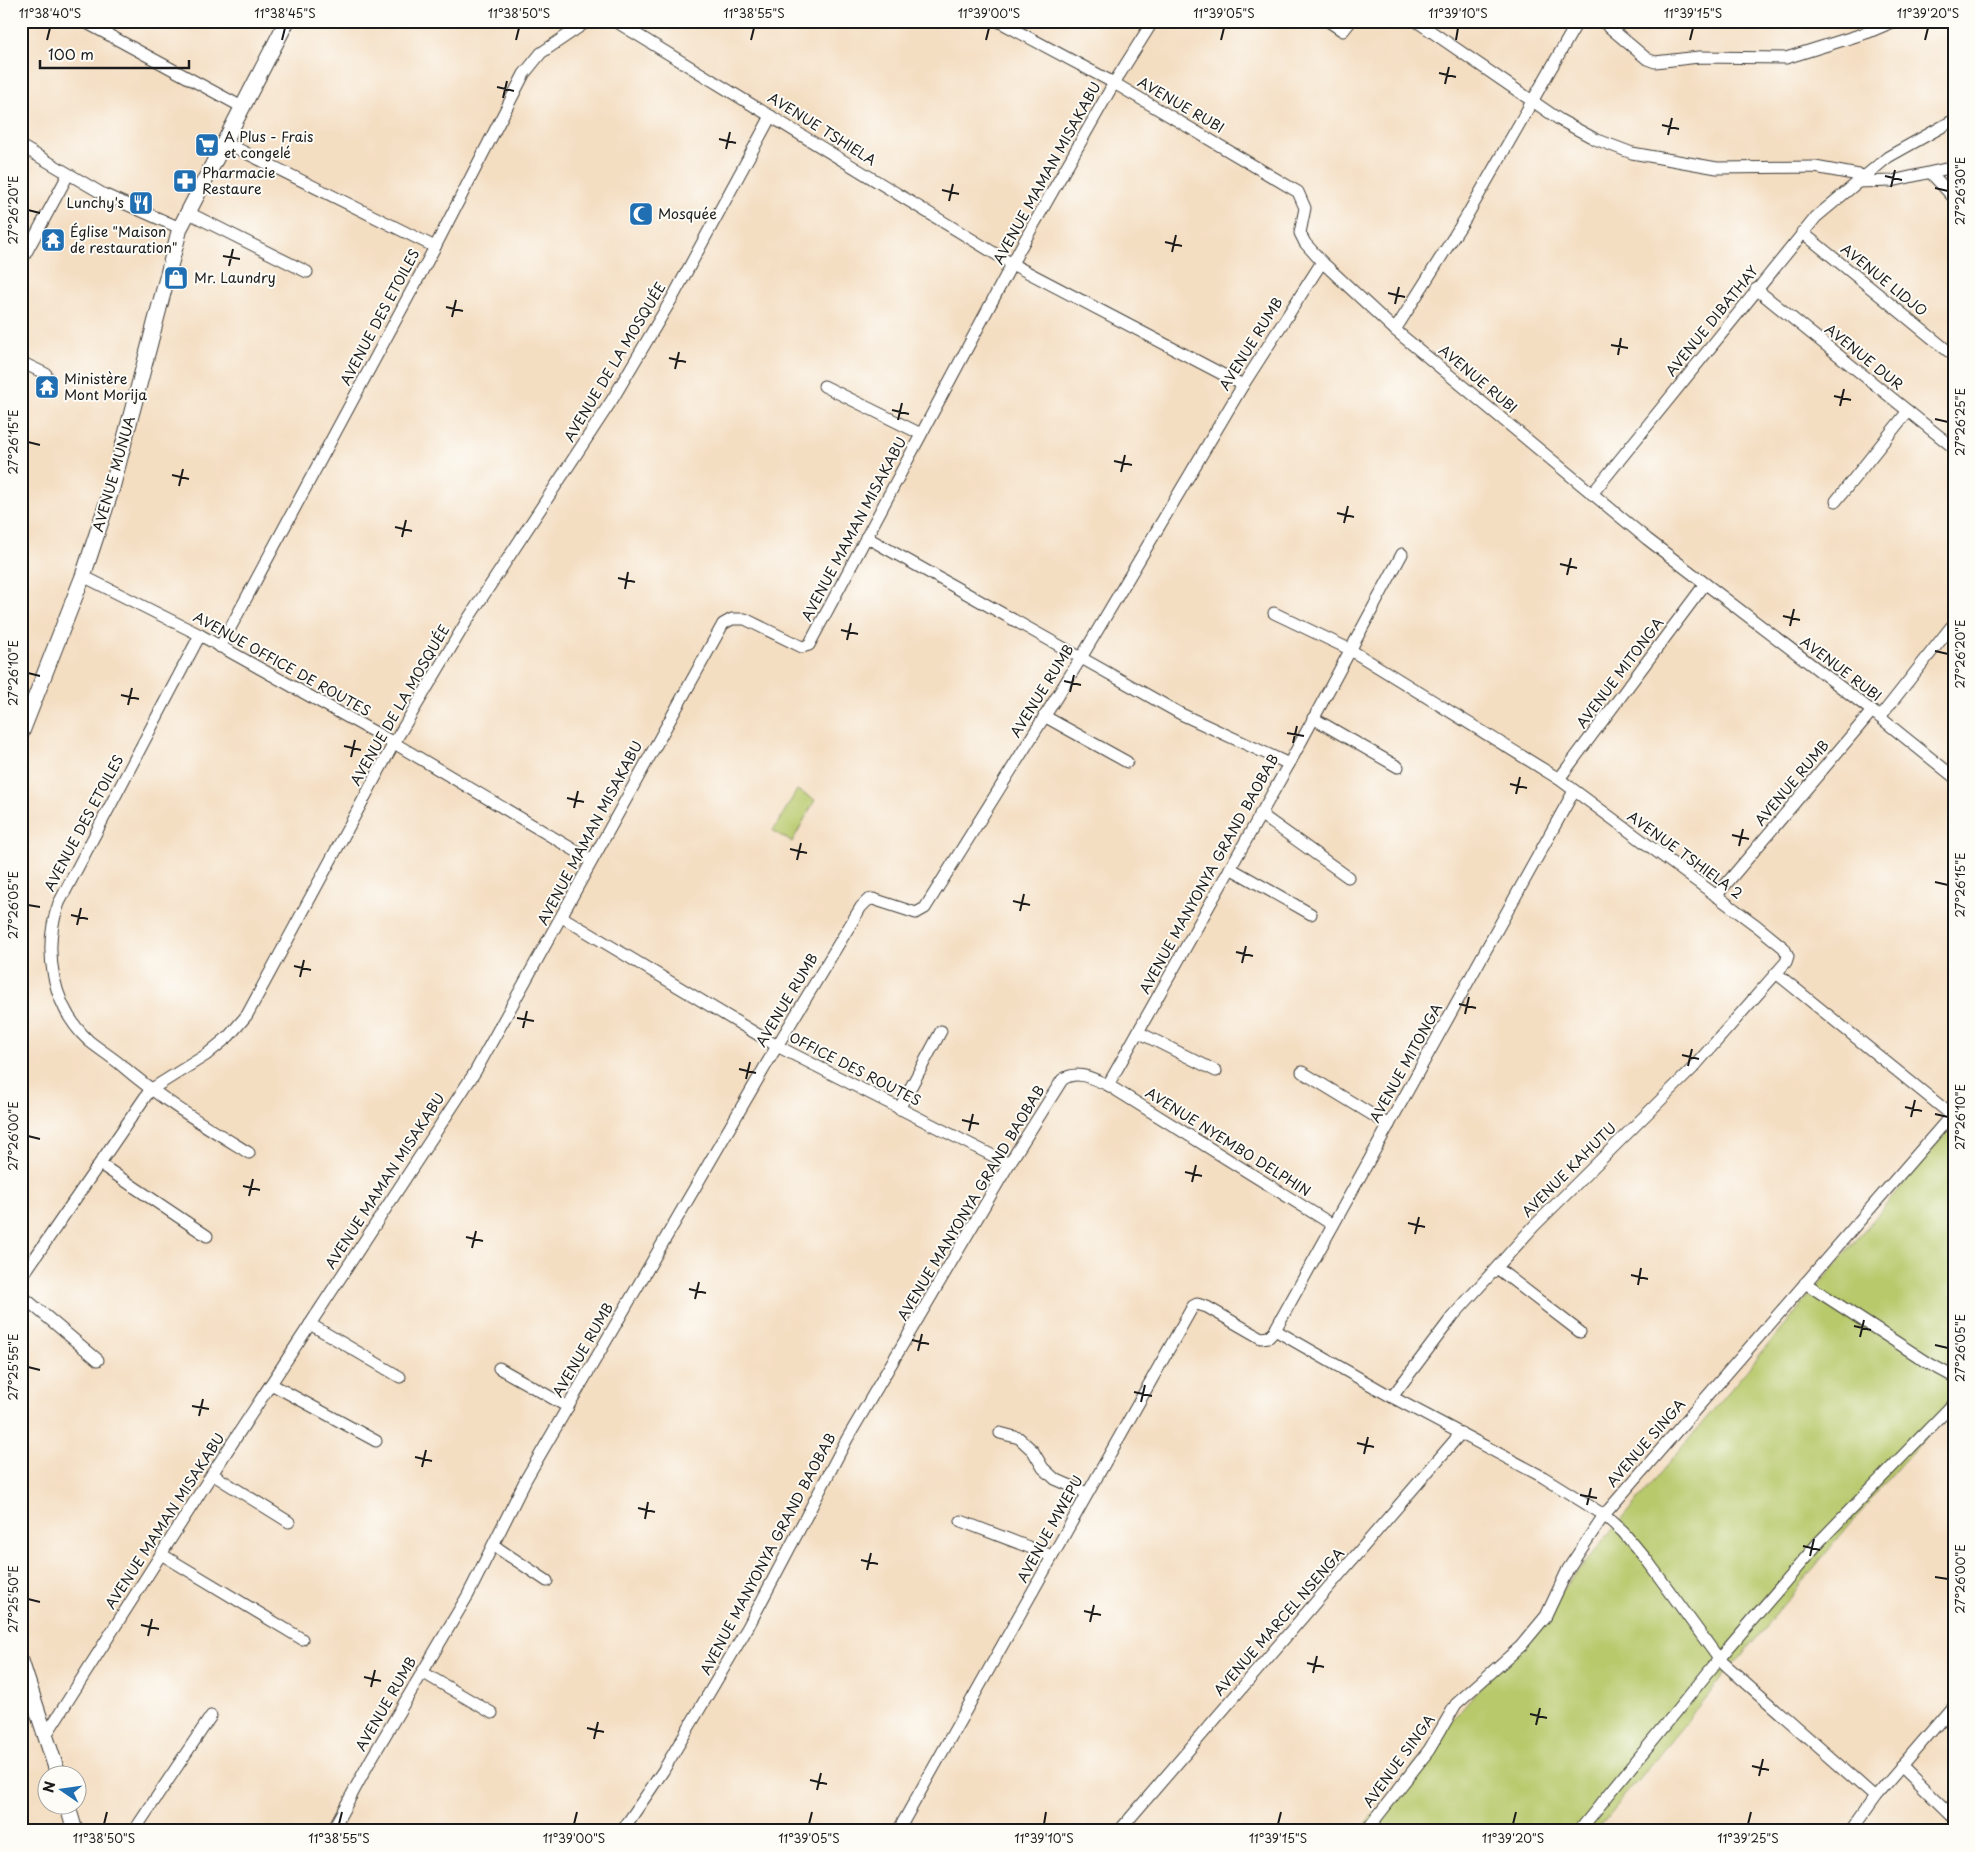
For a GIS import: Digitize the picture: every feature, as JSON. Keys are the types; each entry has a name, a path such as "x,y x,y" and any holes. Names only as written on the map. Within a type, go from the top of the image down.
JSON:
{"main road":[{"name":"AVENUE MUNUA","path":"21,734 83,576 112,488 180,228 287,21"},
{"path":"21,1661 26,1693 46,1734 55,1764"},
{"path":"70,1814 75,1831"}],"street":[{"path":"83,21 242,107"},
{"name":"AVENUE DES ETOILES","path":"220,647 434,247 527,68 541,53 588,21"},
{"name":"AVENUE TSHIELA","path":"615,21 1012,264 1243,385"},
{"name":"AVENUE RUBI","path":"998,21 1114,83 1298,192 1305,208 1300,233 1305,243 1322,262 1395,330 1592,494 1705,584 1876,714 1954,777"},
{"name":"AVENUE MAMAN MISAKABU","path":"46,1734 212,1474 475,1072 723,624 732,619 745,619 802,647 807,646 1012,264 1114,83 1153,21"},
{"path":"1328,21 1344,30 1350,21"},
{"path":"1416,21 1560,120 1594,139 1632,153 1717,168 1815,167 1860,179 1892,181 1954,167"},
{"path":"1395,330 1465,219 1578,21"},
{"path":"1602,21 1647,59 1655,62 1699,57 1770,60 1786,58 1869,32 1895,21"},
{"name":"AVENUE DE LA MOSQUÉE","path":"21,1278 150,1090 206,1055 229,1036 247,1015 394,743 468,619 612,400 674,295 772,116"},
{"name":"AVENUE DIBATHAY","path":"1592,494 1802,232 1860,179 1888,157 1954,120"},
{"path":"224,142 434,247"},
{"path":"21,146 103,194 180,228"},
{"path":"1932,173 1954,198"},
{"path":"21,262 68,175"},
{"path":"187,212 307,272"},
{"name":"AVENUE LIDJO","path":"1802,232 1948,351"},
{"name":"AVENUE RUMB","path":"332,1831 468,1594 526,1479 777,1046 864,902 878,900 916,913 924,908 1081,658 1243,385 1322,262"},
{"name":"AVENUE DUR","path":"1756,289 1954,448"},
{"path":"21,362 46,374"},
{"path":"824,386 921,434"},
{"path":"1836,501 1908,411"},
{"path":"866,537 1181,714 1289,764"},
{"name":"AVENUE MANYONYA GRAND BAOBAB","path":"622,1831 663,1771 748,1627 847,1440 1009,1164 1062,1080 1077,1074 1108,1085 1289,764 1349,649 1402,554"},
{"name":"AVENUE OFFICE DE ROUTES","path":"83,576 200,634 220,647 394,743 591,860"},
{"name":"AVENUE MITONGA","path":"1559,780 1705,584"},
{"name":"AVENUE TSHIELA 2","path":"1274,613 1349,649 1559,780 1786,950 1788,959 1776,973"},
{"path":"1876,714 1951,627"},
{"name":"AVENUE DES ETOILES","path":"200,634 59,903 52,920 50,958 56,987 68,1015 89,1041 150,1090 249,1153"},
{"name":"AVENUE RUMB","path":"1716,896 1876,714"},
{"path":"1044,716 1127,762"},
{"path":"1313,718 1398,767"},
{"name":"AVENUE MITONGA","path":"1275,1330 1574,791"},
{"path":"1260,814 1348,877"},
{"path":"1230,868 1311,914"},
{"name":"OFFICE DES ROUTES","path":"562,917 777,1046 1009,1164"},
{"path":"1776,973 1953,1115"},
{"name":"AVENUE KAHUTU","path":"1392,1397 1454,1316 1534,1226 1692,1069 1776,973"},
{"path":"899,1109 941,1032"},
{"path":"1138,1032 1216,1071"},
{"path":"1302,1072 1389,1125"},
{"name":"AVENUE NYEMBO DELPHIN","path":"1108,1085 1333,1225"},
{"name":"AVENUE SINGA","path":"1366,1831 1429,1750 1456,1704 1521,1646 1546,1616 1568,1568 1604,1515 1953,1115"},
{"path":"100,1164 208,1236"},
{"path":"1497,1268 1580,1332"},
{"path":"1805,1284 1930,1364 1954,1377"},
{"path":"21,1295 98,1360"},
{"name":"AVENUE MWEPU","path":"898,1831 1193,1306 1198,1304 1207,1307 1257,1336 1267,1338 1275,1330"},
{"path":"310,1324 400,1377"},
{"path":"1275,1330 1392,1397 1543,1477 1604,1515 1623,1532 1646,1560 1720,1659 1875,1797"},
{"path":"498,1368 568,1407"},
{"path":"271,1384 376,1441"},
{"path":"1579,1831 1819,1542 1954,1403"},
{"path":"1000,1433 1019,1438 1033,1451 1043,1468 1055,1479 1087,1493"},
{"name":"AVENUE MARCEL NSENGA","path":"1119,1831 1461,1433"},
{"path":"212,1474 289,1522"},
{"path":"961,1521 1052,1556"},
{"path":"492,1545 547,1581"},
{"path":"161,1554 302,1639"},
{"path":"422,1672 492,1713"},
{"path":"1851,1831 1875,1797 1954,1705"},
{"path":"134,1831 211,1716"},
{"path":"1901,1766 1954,1818"}],"green space":[{"path":"797,790 815,800 792,842 773,831"},
{"path":"1954,1124 1954,1404 1879,1489 1596,1831 1359,1831"}],"place":[{"name":"A Plus - Frais et congelé","path":"207,145"},
{"name":"Pharmacie Restaure","path":"185,181"},
{"name":"Lunchy's","path":"141,203"},
{"name":"Mosquée","path":"641,214"},
{"name":"Église \"Maison de restauration\"","path":"53,240"},
{"name":"Mr. Laundry","path":"176,278"},
{"name":"Ministère Mont Morija","path":"47,387"}]}
